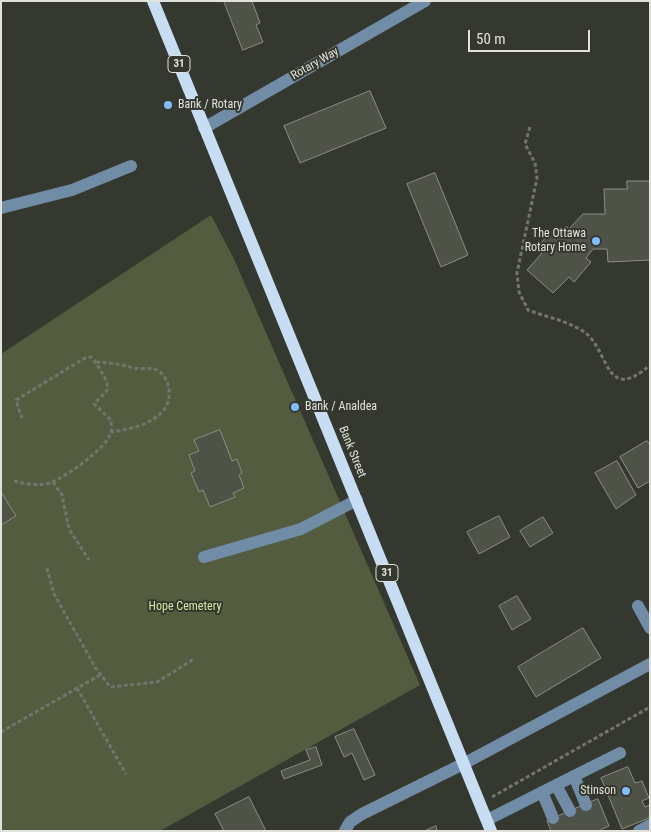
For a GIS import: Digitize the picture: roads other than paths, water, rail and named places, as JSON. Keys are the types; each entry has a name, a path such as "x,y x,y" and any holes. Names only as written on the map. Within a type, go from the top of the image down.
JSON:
{"main road":[{"name":"Bank Street","path":"153,1 489,825"}],"street":[{"name":"Rotary Way","path":"204,128 425,1"},
{"path":"1,208 72,190 132,166"},
{"path":"204,557 301,529 357,500"},
{"path":"638,606 650,628"},
{"path":"345,831 350,822 362,814 464,763 650,664"},
{"path":"489,825 542,792 620,753"},
{"path":"574,776 586,805"},
{"path":"556,785 570,811"},
{"path":"542,792 553,818"},
{"path":"639,831 650,825"}],"tunnel":[{"path":"586,805 597,831"},
{"path":"570,811 577,831"},
{"path":"553,818 558,831"}],"place":[{"name":"Bank / Rotary","path":"168,105"},
{"name":"The Ottawa Rotary Home","path":"596,241"},
{"name":"Bank / Analdea","path":"295,407"},
{"name":"Stinson","path":"626,791"}],"park label":[{"name":"Hope Cemetery","path":"185,607"}]}
